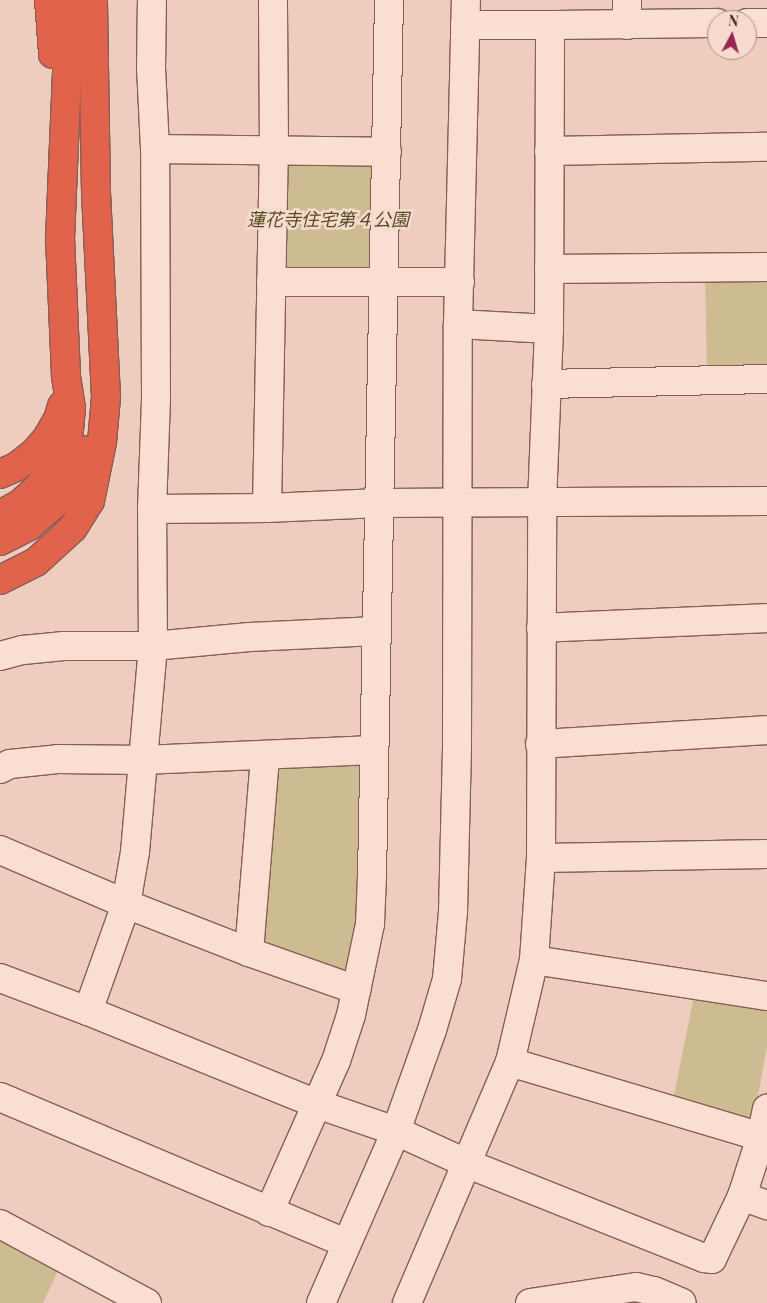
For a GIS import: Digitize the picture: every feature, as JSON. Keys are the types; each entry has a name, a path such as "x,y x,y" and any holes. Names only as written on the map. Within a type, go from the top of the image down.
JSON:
{"highway":[{"path":"49,0 61,188"},
{"path":"0,515 20,504 38,488 63,452 70,430 71,408 66,375 60,238 70,0"},
{"path":"0,580 36,562 57,545 73,528 90,501 102,442 106,397 96,194 93,0"},
{"path":"96,194 108,0"},
{"path":"0,474 16,467 35,452 47,438 60,411 66,375"},
{"path":"0,541 29,526 66,494 78,477 106,397"}],"street":[{"path":"88,1011 126,904 135,852 152,646 152,508 156,400 155,149 151,68 152,0"},
{"path":"267,508 274,150 273,0"},
{"path":"269,1212 336,1061 357,990 370,924 389,0"},
{"path":"330,1300 346,1243 396,1131 432,1030 446,978 454,912 457,748 458,324 465,12 550,25 627,12 707,22"},
{"path":"407,1303 510,1062 534,960 541,858 542,503 549,328 550,25"},
{"path":"549,151 767,146"},
{"path":"155,149 387,152"},
{"path":"549,270 767,267"},
{"path":"272,282 460,282"},
{"path":"458,324 549,328"},
{"path":"546,384 767,379"},
{"path":"152,508 267,508 380,503 767,501"},
{"path":"541,628 767,618"},
{"path":"0,656 23,650 64,646 152,646 250,637 376,631"},
{"path":"540,744 767,730"},
{"path":"0,769 10,764 58,759 143,760 374,750"},
{"path":"249,952 265,756"},
{"path":"0,850 126,904 249,952 357,990"},
{"path":"541,858 767,854"},
{"path":"534,960 767,996"},
{"path":"1,983 88,1011 317,1104 396,1131 468,1164 704,1258 712,1259 755,1200 761,1138 767,1109"},
{"path":"510,1062 761,1138"},
{"path":"0,1097 346,1243"},
{"path":"0,1224 147,1303"},
{"path":"530,1303 636,1287 654,1291 682,1303"}],"green space":[{"name":"蓮花寺住宅第４公園","path":"279,161 378,161 377,277 278,278"},
{"path":"767,273 767,374 707,376 705,275"},
{"path":"366,759 364,872 351,979 259,944 274,764"},
{"path":"695,991 767,1002 767,1046 752,1129 672,1105"},
{"path":"0,1231 62,1262 43,1303 0,1303"}]}
